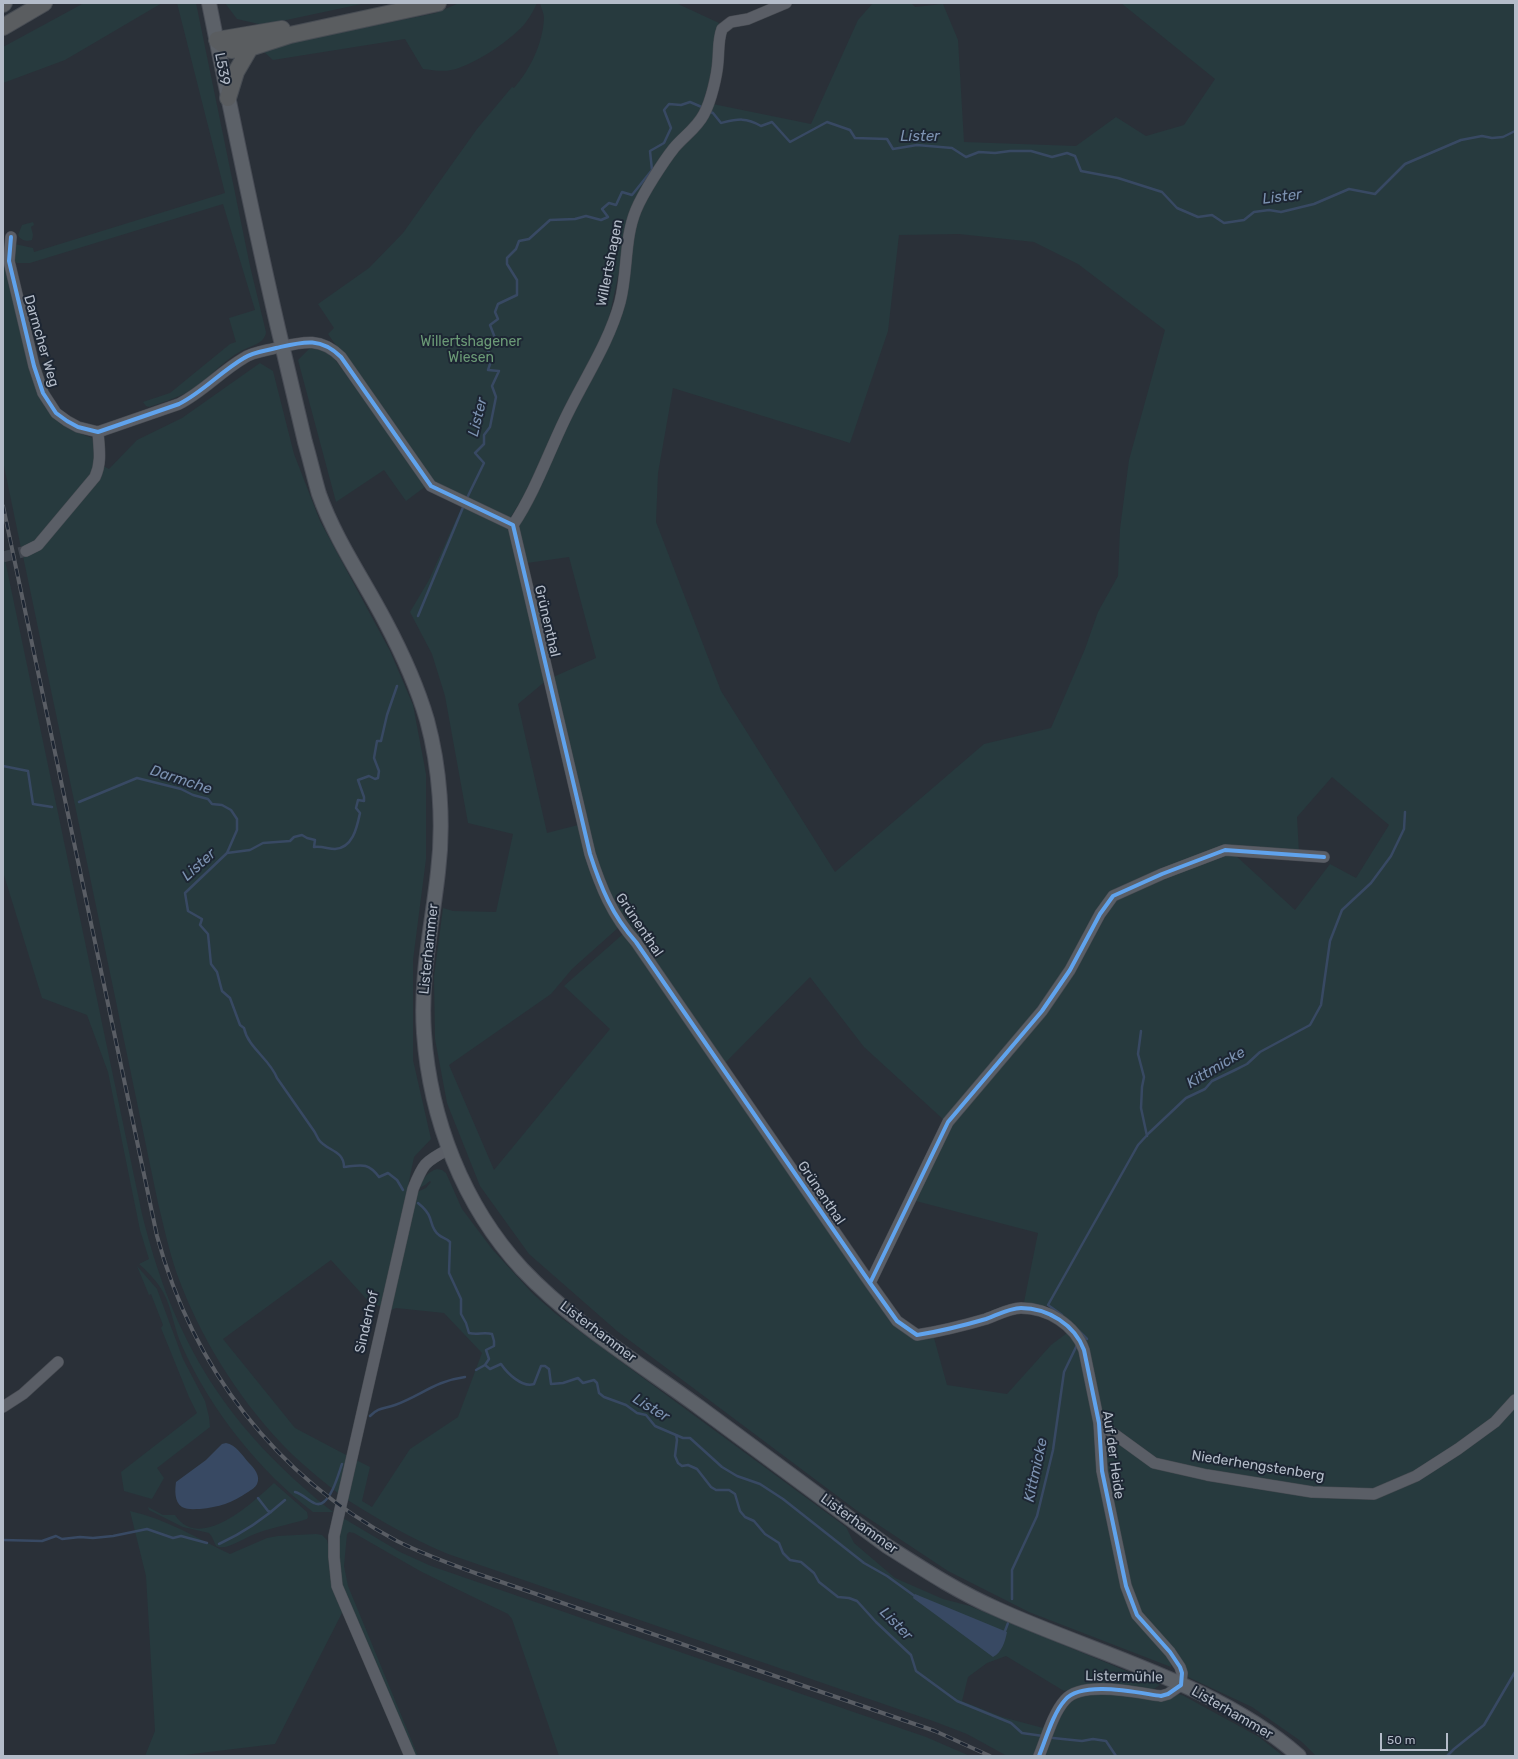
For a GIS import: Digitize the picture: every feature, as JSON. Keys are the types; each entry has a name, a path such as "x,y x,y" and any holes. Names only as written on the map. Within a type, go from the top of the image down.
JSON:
{"highway":[{"path":"3,28 44,3"},
{"path":"217,40 329,21 414,3"},
{"path":"217,40 231,50 250,48 290,35 438,3"},
{"path":"228,98 236,72 250,48"}],"main road":[{"name":"L539","path":"209,3 282,347"},
{"name":"Listerhammer","path":"282,347 319,493 334,529 384,620 411,675 427,722 436,765 440,817 439,868 424,972 423,1029 432,1092 449,1149 462,1179 485,1220 521,1268 550,1295 595,1331 744,1439 887,1546 935,1577 996,1609 1181,1685 1247,1719 1299,1756"}],"street":[{"name":"Willertshagen","path":"513,524 524,508 565,419 612,325 621,297 629,229 636,209 666,159 675,147 693,129 706,109 718,63 718,40 722,29 731,22 748,19 786,3"},
{"name":"Darmcher Weg","path":"11,237 9,250 12,276 34,366 43,392 56,413 67,422 78,427 98,432"},
{"path":"26,551 38,545 95,477 99,468 100,457 98,432 179,404 196,394 245,357 306,342 321,344 332,348 341,357 431,486 513,524"},
{"name":"Grünenthal","path":"513,524 590,854 600,886 623,927 641,948 870,1283"},
{"path":"870,1283 948,1122 1042,1011 1070,970 1100,914 1112,896 1162,874 1224,850 1305,855 1324,858"},
{"name":"Sinderhof","path":"410,1756 337,1586 334,1557 334,1536 337,1517 413,1189 422,1167 432,1158 449,1149"},
{"name":"Auf der Heide","path":"870,1283 897,1322 917,1335 947,1330 1020,1308 1044,1311 1069,1326 1081,1340 1099,1424 1102,1471 1126,1586 1137,1615 1170,1652 1180,1667 1182,1673 1181,1685"},
{"path":"3,1407 23,1394 58,1362"},
{"name":"Niederhengstenberg","path":"1099,1424 1154,1462 1207,1475 1312,1492 1374,1494 1416,1476 1458,1449 1495,1422 1515,1400"},
{"name":"Listermühle","path":"1039,1756 1058,1708 1065,1699 1076,1692 1094,1689 1161,1696 1168,1694 1181,1685"}],"green space":[{"path":"84,3 162,3 65,60 3,83 3,47"},
{"path":"177,3 196,3 250,266 266,332 265,336 260,342 233,356 192,389 176,398 149,407 143,402 170,393 230,344 236,342 229,318 255,310 223,204 30,263 17,263 14,261 15,244 33,248 34,252 225,193"},
{"path":"225,3 366,3 263,25 237,19"},
{"path":"459,3 537,3 526,22 503,43 481,58 460,68 448,71 423,69 405,39 273,60 263,51 289,43 436,13"},
{"name":"Willertshagener Wiesen","path":"540,3 676,3 719,23 709,83 703,102 811,124 858,20 873,3 911,3 915,7 943,4 958,40 964,142 1076,146 1116,117 1146,136 1184,125 1215,79 1121,3 1515,3 1515,1397 1494,1420 1457,1448 1414,1472 1373,1492 1311,1487 1208,1474 1154,1458 1129,1443 1107,1419 1098,1401 1089,1351 1084,1339 1073,1323 1047,1306 1023,1307 1038,1233 912,1200 949,1124 1044,1014 1074,972 1115,900 1130,890 1162,876 1222,854 1234,854 1295,910 1330,864 1356,878 1389,825 1332,777 1297,817 1299,853 1224,849 1167,867 1128,885 1108,897 1068,968 1039,1009 945,1121 864,1047 810,977 724,1064 604,886 594,852 551,678 596,658 569,557 527,563 519,526 567,420 613,329 623,298 634,229 632,212 607,327 521,501 510,518 439,489 427,476 328,334 334,328 318,304 369,268 403,233 477,129 512,87 514,88 520,81 535,56 541,37 544,14","holes":["959,234 1034,242 1078,264 1165,330 1129,460 1120,529 1118,576 1098,612 1085,649 1051,728 984,744 835,872 721,691 656,522 658,473 673,388 850,443 888,331 899,235"]},
{"path":"33,222 34,225 31,227 33,235 32,240 26,241 20,238 18,235 22,225"},
{"path":"3,243 5,269 30,372 37,391 45,407 56,420 71,430 92,438 97,458 92,476 37,542 21,548 3,461"},
{"path":"310,348 322,350 334,358 426,486 406,501 384,470 336,502 298,360"},
{"path":"260,363 273,371 294,454 320,521 390,651 413,705 426,774 426,859 413,960 413,1060 431,1139 414,1157 383,1307 370,1303 331,1260 223,1339 295,1428 348,1456 339,1494 309,1470 289,1451 249,1406 208,1343 186,1297 177,1274 158,1203 23,556 36,552 103,466 109,469 137,440 182,418"},
{"path":"463,504 510,526 548,679 518,704 547,833 578,825 595,886 619,927 572,969 551,994 449,1065 494,1170 610,1029 564,986 623,934 632,944 914,1338 934,1338 947,1385 1007,1394 1051,1345 1067,1333 1081,1351 1093,1423 1097,1469 1123,1583 1172,1660 1171,1667 1029,1612 948,1571 856,1510 617,1331 529,1254 480,1186 447,1103 435,1039 434,977 443,908 453,911 496,912 513,834 468,823 445,696 432,654 410,612 429,580"},
{"path":"5,560 142,1214 155,1261 171,1304 189,1344 210,1381 235,1416 263,1449 296,1481 333,1512 313,1512 274,1478 238,1437 207,1393 193,1370 179,1339 169,1305 163,1292 152,1277 139,1264 149,1259 140,1230 108,1072 87,1015 42,998 3,872 3,561"},
{"path":"437,1169 446,1173 462,1209 492,1249 533,1294 556,1314 846,1527 854,1543 895,1578 943,1599 970,1606 1160,1685 1149,1692 1091,1687 1064,1691 1006,1656 987,1663 968,1677 962,1701 1002,1717 1047,1729 1034,1756 1007,1756 967,1734 933,1721 448,1554 396,1529 346,1499 354,1459 370,1467 362,1501 372,1507 410,1449 458,1417 482,1353 444,1313 396,1308 391,1310 417,1192 426,1188 431,1182 430,1181 419,1188 426,1176"},
{"path":"137,1266 157,1289 183,1359 205,1401 210,1427 157,1468 164,1478 152,1499 124,1491 121,1472 197,1413 161,1328 163,1325 151,1294 149,1295"},
{"path":"1515,1402 1515,1756 1316,1756 1302,1742 1252,1707 1188,1677 1184,1665 1140,1611 1130,1583 1106,1471 1105,1444 1113,1440 1152,1466 1376,1498 1418,1478"},
{"path":"274,1483 307,1512 307,1519 264,1531 224,1547 216,1546 209,1533 183,1527 149,1510 148,1507 163,1515 175,1515 186,1525 198,1529 212,1527 240,1511"},
{"path":"130,1511 143,1514 169,1524 230,1554 267,1538 278,1536 316,1534 322,1535 327,1540 343,1611 275,1744 176,1756 145,1756 155,1731 146,1576"},
{"path":"343,1518 400,1552 431,1566 926,1737 970,1756 559,1756 512,1619 508,1614 420,1571 354,1533 349,1532 347,1534 344,1566 348,1586 418,1756 415,1756 341,1584 339,1543"},
{"path":"1082,1693 1174,1696 1178,1694 1259,1737 1283,1756 1042,1756 1061,1709"}],"water":[{"path":"226,1443 236,1448 255,1470 258,1475 256,1485 231,1502 219,1506 189,1509 179,1505 175,1492 176,1482 206,1460 222,1444"},
{"path":"915,1594 1007,1632 1001,1650 993,1657 913,1598"}],"waterway":[{"name":"Lister","path":"466,500 484,463 475,453 484,444 484,435 490,427 496,397 492,386 499,371 488,370 492,358 487,349 495,338 490,325 498,319 495,312 498,304 517,295 517,280 507,264 507,258 516,249 519,241 529,239 550,220 575,219 586,216 601,220 608,217 602,209 609,203 616,205 622,192 632,195 652,170 650,151 664,143 671,128 664,110 669,104 681,105 690,102 704,108"},
{"name":"Lister","path":"708,111 713,113 721,123 746,120 761,126 772,122 790,142 827,122 850,130 855,138 887,139 893,149 917,145 952,148 966,157 979,152 995,153 1031,151 1052,157 1067,153 1075,156 1081,171 1118,178 1162,192 1177,208 1198,217 1212,215 1224,223 1244,220 1254,212 1269,210 1281,212 1314,204 1349,189 1375,194 1405,164 1461,140 1482,136 1492,138 1503,137 1515,131"},
{"name":"Lister","path":"418,616 464,505"},
{"name":"Lister","path":"397,686 387,715 381,741 377,741 374,758 379,771 378,778 375,779 369,776 358,780 364,801 358,800 356,808 360,813 356,830 346,845 335,849 314,847 315,840 302,835 294,837 290,841 263,843 250,850 227,853 185,893 188,911 202,919 200,925 208,934 211,964 217,972 222,991 230,998 240,1025 244,1028 246,1035 254,1048 274,1071 277,1078 319,1140 322,1144 341,1157 344,1167 360,1165 368,1167 379,1177 388,1173 397,1180 403,1190"},
{"name":"Darmche","path":"3,766 28,771 33,804 52,807"},
{"name":"Darmche","path":"79,802 137,778 181,789 193,795 208,799 212,804 222,805 231,810 237,819 237,830 227,853"},
{"name":"Kittmicke","path":"1062,1315 1048,1305 1138,1145 1186,1098 1205,1089 1212,1081 1247,1064 1260,1052 1310,1025 1321,1005 1330,941 1342,910 1371,883 1391,856 1404,829 1405,812"},
{"path":"1141,1031 1138,1054 1144,1077 1141,1108 1147,1136"},
{"name":"Lister","path":"418,1203 428,1214 435,1232 450,1242 449,1273 461,1299 461,1314 469,1333 492,1334 494,1346 486,1350 489,1359 485,1365 490,1369 501,1364 515,1379 529,1385 534,1384 541,1366 545,1366 549,1369 551,1384 563,1383 578,1378 583,1383 594,1380 597,1383 599,1393 604,1397 626,1405 637,1413 646,1415 655,1426 676,1435 677,1440 675,1456 678,1463 682,1466 688,1465 697,1469 711,1487 716,1490 729,1490 735,1494 740,1511 745,1517 754,1521 765,1534 779,1543 783,1553 790,1560 801,1562 814,1573 819,1582 838,1597 849,1598 857,1601 876,1622 911,1655 916,1671 957,1701 1011,1723 1022,1733 1043,1736"},
{"name":"Kittmicke","path":"1079,1331 1087,1339"},
{"name":"Kittmicke","path":"1012,1599 1012,1570 1037,1516 1053,1450 1064,1372 1077,1345"},
{"path":"476,1370 485,1365"},
{"path":"370,1416 379,1410 405,1401 437,1385 465,1377"},
{"path":"676,1435 683,1438 690,1438 722,1467 737,1476 760,1484 783,1499 864,1563 887,1576 916,1597"},
{"path":"295,1492 314,1503 319,1504 324,1502 332,1491 342,1464"},
{"path":"258,1498 268,1511 271,1512"},
{"path":"219,1544 254,1525 285,1500"},
{"path":"3,1540 42,1541 56,1536 62,1539 80,1537 93,1538 113,1536 147,1529 173,1538 181,1536 207,1543"},
{"name":"Kittmicke","path":"1003,1633 1008,1623"},
{"path":"1447,1756 1484,1725 1515,1672"},
{"name":"Lister","path":"1053,1738 1082,1741 1093,1739 1106,1741 1116,1756"}],"tunnel":[{"path":"3,557 26,551"}],"railway":[{"path":"3,506 157,1236 173,1284 193,1330 217,1373 245,1414 277,1451 313,1484 353,1515 407,1546 478,1574 935,1731 990,1756"}],"cycle path":[{"path":"11,237 9,261 34,366 43,393 56,413 67,421 78,427 98,432 179,404 196,394 227,369 251,354 294,344 310,342 318,343 333,350 341,357 431,486 513,525 590,854 608,901 620,922 636,942 870,1283 897,1321 917,1335 960,1326 986,1319 1008,1310 1021,1308 1041,1311 1059,1320 1067,1326 1080,1341 1084,1350 1099,1423 1102,1471 1126,1586 1137,1615 1170,1652 1180,1667 1182,1673 1181,1685 1168,1694 1161,1696 1111,1689 1097,1689 1073,1694 1065,1700 1057,1712 1039,1756"},
{"path":"870,1283 948,1122 1042,1011 1070,970 1100,914 1113,896 1162,874 1225,850 1324,857"}]}
